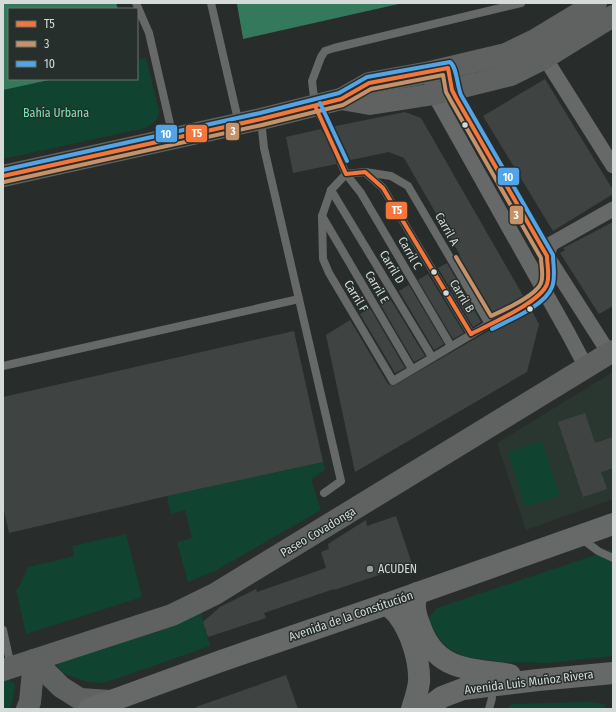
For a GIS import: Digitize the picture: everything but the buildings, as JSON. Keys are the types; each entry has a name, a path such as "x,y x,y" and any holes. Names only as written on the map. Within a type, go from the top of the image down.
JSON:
{"main road":[{"path":"3,176 315,106 341,99 369,83 439,70 506,54 535,40 596,3"},
{"path":"341,99 370,104 443,92 511,75 545,58 613,16"},
{"name":"Paseo Covadonga","path":"7,669 172,615 215,594 611,352"},
{"name":"Avenida de la Constitución","path":"90,709 221,661 613,524"},
{"path":"417,593 414,608 424,637 437,654 447,662 469,670 538,680"},
{"path":"387,604 402,620 417,660 419,682 412,709"},
{"path":"34,660 62,687 80,699 110,702"},
{"path":"27,709 30,702 34,660"},
{"name":"Avenida Luis Muñoz Rivera","path":"426,709 434,702 463,689 613,672"}],"street":[{"path":"545,58 613,166"},
{"path":"439,70 443,92 544,290 586,367"},
{"path":"443,92 547,256 611,352"},
{"path":"544,290 547,284 547,256 551,244 613,209"}],"lane":[{"path":"136,3 149,33 174,138"},
{"path":"211,3 239,124"},
{"path":"326,128 315,106 312,81 321,57 325,51 521,3"},
{"path":"261,119 264,148 341,481 324,492"},
{"name":"Carril C","path":"341,163 346,174 361,193 451,346"},
{"name":"Carril A","path":"346,174 365,172 391,176 408,186 489,324"},
{"name":"Carril B","path":"365,172 383,188 471,334"},
{"path":"322,216 331,190 346,174"},
{"name":"Carril D","path":"331,190 432,357"},
{"name":"Carril E","path":"322,216 412,369"},
{"name":"Carril F","path":"322,216 323,259 329,273 393,381 412,369"},
{"path":"412,369 471,334 528,304 544,290"},
{"path":"3,366 300,299"},
{"path":"579,536 598,550 613,558"},
{"path":"3,630 7,669"},
{"path":"490,685 492,698 490,709"}],"shaded area":[{"path":"3,3 116,3 118,8 8,8 8,80 49,80 3,90"},
{"path":"236,3 403,3 243,39"},
{"path":"613,372 613,499 526,530 497,443"}],"green space":[{"name":"Bahía Urbana","path":"146,58 159,111 158,117 153,124 145,128 3,159 3,90 49,80 138,80 138,60"},
{"path":"542,441 560,496 525,507 508,452"},
{"path":"323,462 325,470 311,479 321,510 215,571 188,582 177,542 192,538 185,510 171,514 167,496"},
{"path":"126,534 142,597 26,634 16,590 20,585 28,567 74,556 72,546"},
{"path":"613,549 613,656 548,663 502,662 466,657 449,649 440,640 431,625 429,617 437,608"},
{"path":"200,611 210,646 102,683 88,682 62,673 57,665 58,662"},
{"path":"8,679 15,684 12,704 8,709 3,709 3,680"},
{"path":"589,702 605,704 604,709 507,709 512,704"}],"pier":[{"path":"234,3 237,4 243,39 241,39"}],"transit line":[{"name":"10","path":"3,170 260,113 339,93 367,77 450,62 456,72 461,95 553,255 554,279 548,294 526,312 492,329"},
{"name":"T5","path":"3,176 261,119 341,99 369,83 448,68 452,90 456,98 547,256 548,281 543,291 525,305 471,334"},
{"name":"3","path":"4,182 262,125 343,105 371,89 443,75 446,92 541,258 542,280 538,288 526,298 491,316 456,257"},
{"name":"10","path":"320,103 347,161"},
{"name":"T5","path":"315,106 346,174 365,172 383,188 471,334"}],"place":[{"name":"ACUDEN","path":"370,569"}]}
